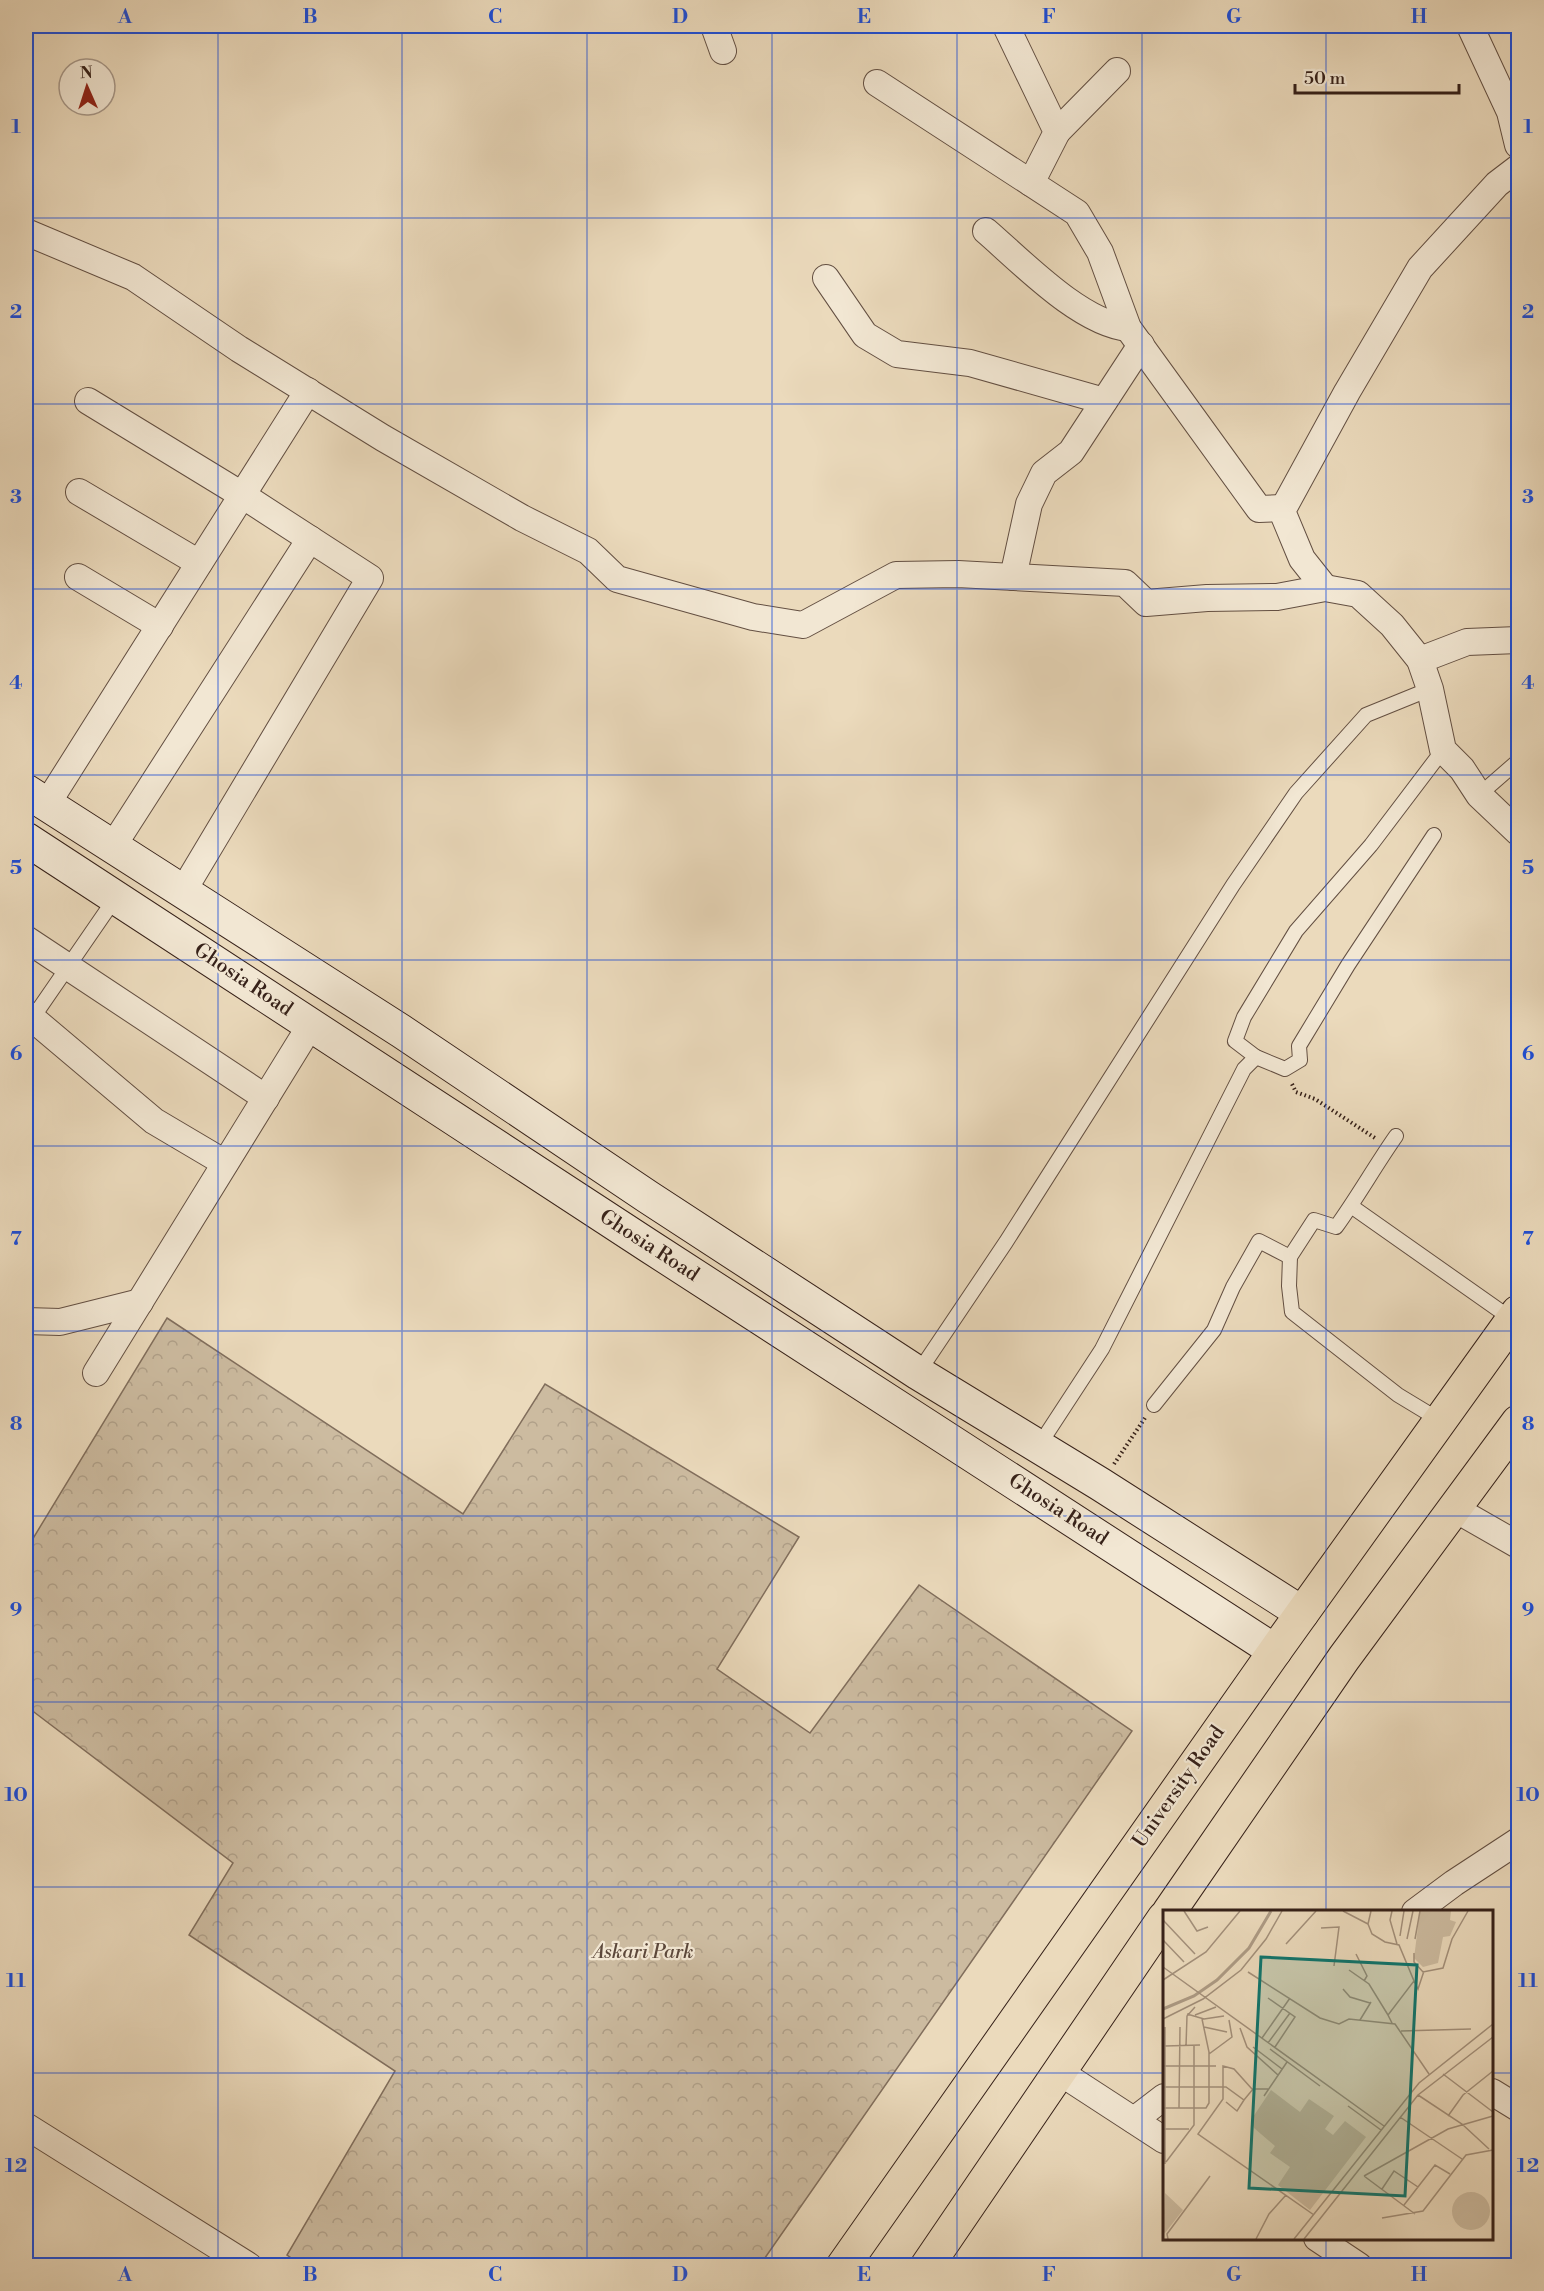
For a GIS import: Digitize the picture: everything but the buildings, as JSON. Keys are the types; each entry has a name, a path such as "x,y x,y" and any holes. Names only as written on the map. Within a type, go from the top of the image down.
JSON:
{"main road":[{"path":"36,798 312,974 918,1373 1100,1484 1302,1613"},
{"name":"Ghosia Road","path":"26,839 1275,1651"},
{"path":"299,1018 312,974"},
{"name":"University Road","path":"843,2265 1275,1651 1516,1316"},
{"path":"1170,1910 1344,1658 1518,1422"},
{"path":"932,2264 1058,2071 1163,1919"}],"street":[{"path":"714,26 723,51"},
{"path":"1006,26 1058,132"},
{"path":"1470,26 1510,112 1518,145"},
{"path":"1031,183 1058,132 1117,71"},
{"path":"877,84 1077,213 1100,252 1134,337 1259,509 1283,508"},
{"path":"1325,588 1302,559 1282,511 1283,508 1347,392 1420,268 1497,184 1518,168"},
{"path":"986,231 1064,298 1112,327 1134,337"},
{"path":"26,232 133,277 239,349 308,391 512,512 588,551 617,579 753,617 803,625 896,575 958,574 1125,583 1146,603 1207,598 1277,597 1325,588 1358,594 1392,625 1420,660 1430,689 1443,750 1462,770 1479,795 1518,832"},
{"path":"826,278 865,335 897,354 970,363 1104,401"},
{"path":"1013,577 1029,504 1044,473 1071,453 1104,401 1134,337"},
{"path":"36,798 160,626 308,391"},
{"path":"88,401 242,495 370,578 183,891"},
{"path":"79,492 199,563"},
{"path":"113,846 310,539"},
{"path":"78,577 160,626"},
{"path":"1420,660 1467,642 1518,640"},
{"path":"26,939 266,1098"},
{"path":"29,1016 154,1121 225,1163"},
{"path":"96,1373 266,1098 299,1018"},
{"path":"26,1321 60,1322 140,1302"},
{"path":"1455,1509 1518,1545"},
{"path":"1416,1910 1518,1841"},
{"path":"1058,2071 1163,2139"},
{"path":"1493,2093 1518,2108"},
{"path":"1134,2120 1163,2098"},
{"path":"26,2126 249,2265"},
{"path":"1320,2240 1359,2265"}],"lane":[{"path":"918,1373 1012,1233 1233,885 1296,793 1366,715 1430,689"},
{"path":"1434,836 1348,965 1299,1046 1300,1060 1285,1069 1256,1057 1235,1041 1244,1017 1296,932 1371,844 1443,750"},
{"path":"1479,795 1518,761"},
{"path":"29,1016 67,968 116,897"},
{"path":"1038,1447 1102,1349 1244,1069 1256,1057"},
{"path":"1392,1141 1336,1227 1314,1220 1290,1257 1289,1286 1292,1312 1398,1395 1441,1420"},
{"path":"1351,1206 1516,1316"},
{"path":"1154,1405 1214,1330 1233,1287 1259,1241 1290,1257"}],"path":[{"path":"1285,1069 1296,1092 1315,1099 1392,1141"},
{"path":"1100,1484 1154,1405"}],"green space":[{"name":"Askari Park","path":"167,1318 463,1514 545,1384 799,1537 717,1669 810,1733 919,1585 1132,1731 760,2265 303,2266 287,2255 395,2071 189,1935 233,1863 26,1706 26,1550"}]}
